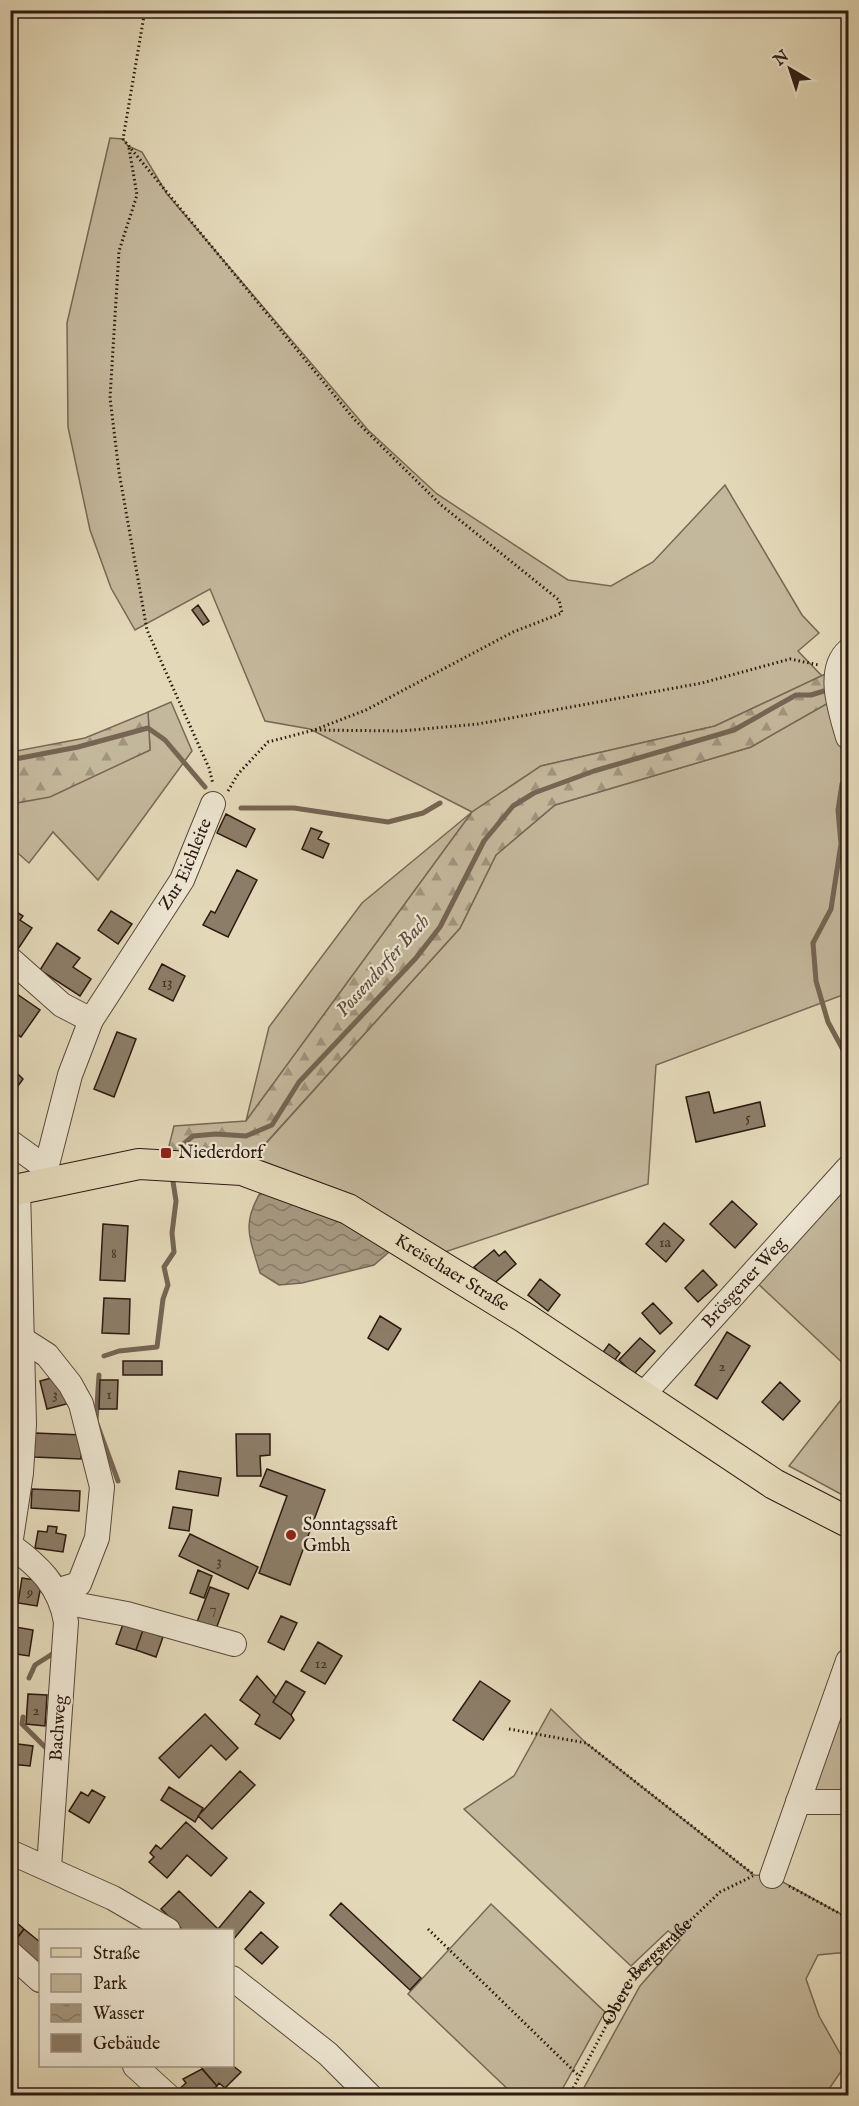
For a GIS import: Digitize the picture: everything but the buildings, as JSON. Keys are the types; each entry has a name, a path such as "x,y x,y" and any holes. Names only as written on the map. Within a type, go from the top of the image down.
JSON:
{"main road":[{"name":"Kreischaer Straße","path":"29,1183 139,1164 242,1170 348,1209 525,1318 640,1397 774,1484 849,1522"}],"street":[{"path":"843,660 838,697 849,737"},
{"name":"Zur Eichleite","path":"10,1545 21,1473 24,1424 22,1339 29,1183 91,1020 125,971 182,880 213,804"},
{"path":"10,959 62,1005 91,1020"},
{"path":"10,1142 29,1183"},
{"name":"Brösgener Weg","path":"640,1397 849,1168"},
{"path":"22,1339 47,1355 70,1384 81,1404 102,1487 97,1538 84,1576 79,1584 59,1597"},
{"path":"10,1545 35,1563 59,1597 234,1644"},
{"name":"Bachweg","path":"49,1867 65,1657 66,1622 59,1597"},
{"path":"763,1876 798,1802 849,1661"},
{"path":"798,1802 849,1802"},
{"path":"10,1852 49,1867 113,1898 166,1929"},
{"path":"10,1953 39,1979"},
{"path":"234,1980 328,2054 370,2096"},
{"path":"136,2067 168,2096"}],"path":[{"path":"145,10 123,139 354,419 441,505 559,600 561,613 513,632 366,710 314,730 268,742 238,774 227,792 213,804"},
{"name":"Zur Eichleite","path":"128,146 136,195 119,251 110,398 119,472 147,630 209,768 214,786 213,804"},
{"path":"314,730 401,731 478,724 702,683 790,659 843,660"},
{"path":"509,1729 586,1743 763,1876 849,1918"},
{"name":"Obere Bergstraße","path":"569,2096 632,1977 720,1892 763,1876"},
{"path":"428,1929 580,2076"}],"green space":[{"path":"110,138 123,139 128,146 142,152 167,194 368,430 437,494 568,580 611,586 653,562 725,485 802,615 819,633 798,651 822,676 715,726 541,766 472,812 310,729 265,721 210,589 135,630 111,588 90,530 68,427 67,323"},
{"path":"838,668 837,698 751,747 555,805 496,855 460,928 247,1164 167,1154 174,1126 246,1121 472,812 541,766 715,726"},
{"path":"838,697 848,737 848,993 656,1065 648,1184 427,1258 242,1170 460,928 496,855 555,805 751,747"},
{"path":"171,702 192,751 98,880 53,832 29,863 11,847 11,804 50,796 150,750 148,712"},
{"path":"148,712 150,750 50,797 11,804 11,752 85,738"},
{"path":"472,812 246,1121 269,1027 362,903"},
{"path":"848,1176 848,1368 754,1280"},
{"path":"848,1391 848,1498 789,1466"},
{"path":"848,1683 848,1802 806,1802"},
{"path":"551,1709 586,1743 754,1875 772,1876 848,1918 848,1952 818,1955 806,1979 819,2016 846,2064 825,2095 580,2095 640,1986 680,1940 668,1931 631,1966 464,1809 514,1776"},
{"path":"491,1904 605,2012 559,2095 514,2095 408,1994"}],"water":[{"path":"263,1188 352,1227 389,1252 374,1265 302,1283 279,1285 260,1273 250,1239 249,1221"}],"waterway":[{"name":"Possendorfer Bach","path":"181,1146 193,1136 216,1134 246,1136 272,1125 299,1082 416,958 440,927 484,841 513,806 534,793 594,771 734,730 796,695 811,695 824,691"},
{"path":"10,760 78,747 148,728 165,740 205,787"},
{"path":"842,784 838,810 841,844 831,909 813,943 816,981 828,1022 848,1059"},
{"path":"241,808 294,808 388,822 423,813 440,803"},
{"name":"Possendorfer Bach","path":"104,1356 119,1351 157,1347 163,1299 168,1285 164,1267 174,1252 172,1233 176,1201 172,1175"},
{"name":"Possendorfer Bach","path":"99,1375 96,1421 118,1481"},
{"name":"Possendorfer Bach","path":"29,1678 35,1665 57,1651"},
{"name":"Possendorfer Bach","path":"23,1717 22,1724 45,1747"}],"place":[{"name":"Niederdorf","path":"166,1153"},
{"name":"Sonntagssaft Gmbh","path":"291,1535"}]}
